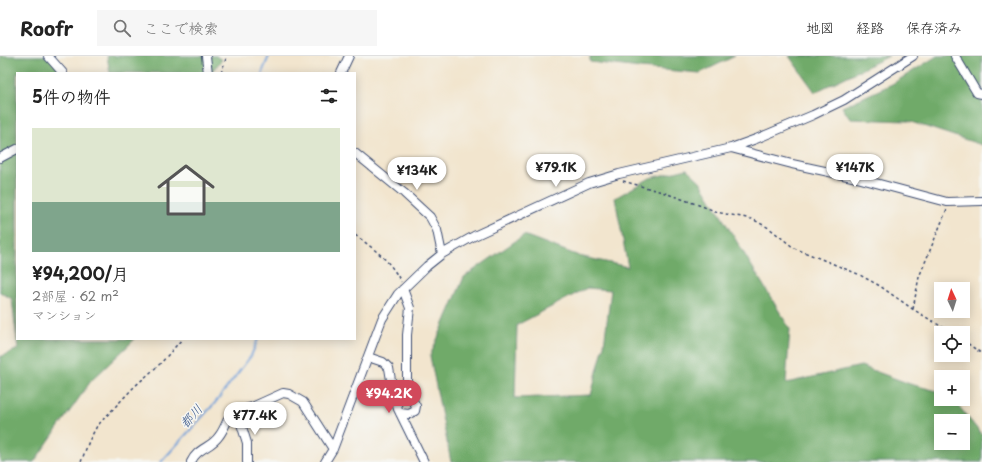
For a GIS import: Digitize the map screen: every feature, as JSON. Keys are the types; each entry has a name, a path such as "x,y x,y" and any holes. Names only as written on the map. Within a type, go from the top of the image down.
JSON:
{"street":[{"path":"48,56 62,72"},
{"path":"206,56 208,72"},
{"path":"342,72 349,56"},
{"path":"327,461 382,319 390,305 404,289 442,254 474,236 589,183 607,177 730,148 756,140 844,100 913,56"},
{"path":"955,56 977,93 982,94"},
{"path":"730,148 792,164 856,178 947,202 982,202"},
{"path":"0,158 16,150"},
{"path":"356,154 404,192 430,217 437,230 442,254"},
{"path":"400,413 409,414 415,411 416,406 408,392 407,385 407,335 410,308 404,289"},
{"path":"368,357 383,362 389,368 393,392 400,413 424,462"},
{"path":"191,462 196,452 210,445 219,436 231,413 252,407 284,393 289,394 303,402 332,449"},
{"path":"237,411 247,443 247,462"}],"path":[{"path":"220,72 227,56"},
{"path":"607,177 662,192 721,213 752,219 769,228 794,248 858,274 880,286 941,326"},
{"path":"913,309 919,277 946,212 947,202"},
{"path":"356,236 387,260 395,270 404,289"},
{"path":"81,462 89,440 98,426 134,387 161,363 181,340"},
{"path":"970,345 982,354"}],"green space":[{"path":"0,56 49,56 60,72 16,72 16,332 12,299 0,292"},
{"path":"107,56 216,56 222,60 211,72 110,72"},
{"path":"590,56 735,56 700,73 590,62"},
{"path":"789,56 889,56 815,92"},
{"path":"937,56 982,56 982,145 908,121 850,119 842,107 892,84"},
{"path":"687,169 700,181 790,329 786,383 861,366 910,384 934,390 934,406 959,406 965,414 934,414 934,450 970,450 970,420 982,435 982,462 451,462 430,356 464,277 524,235 579,256 628,267 615,198 650,178","holes":["587,288 611,290 604,345 591,395 515,398 517,325"]},
{"path":"17,340 134,340 91,381 34,462 0,462 0,357 18,349"}],"waterway":[{"name":"都川","path":"262,72 269,56"},
{"name":"都川","path":"161,462 215,403 251,356 258,340"}]}
